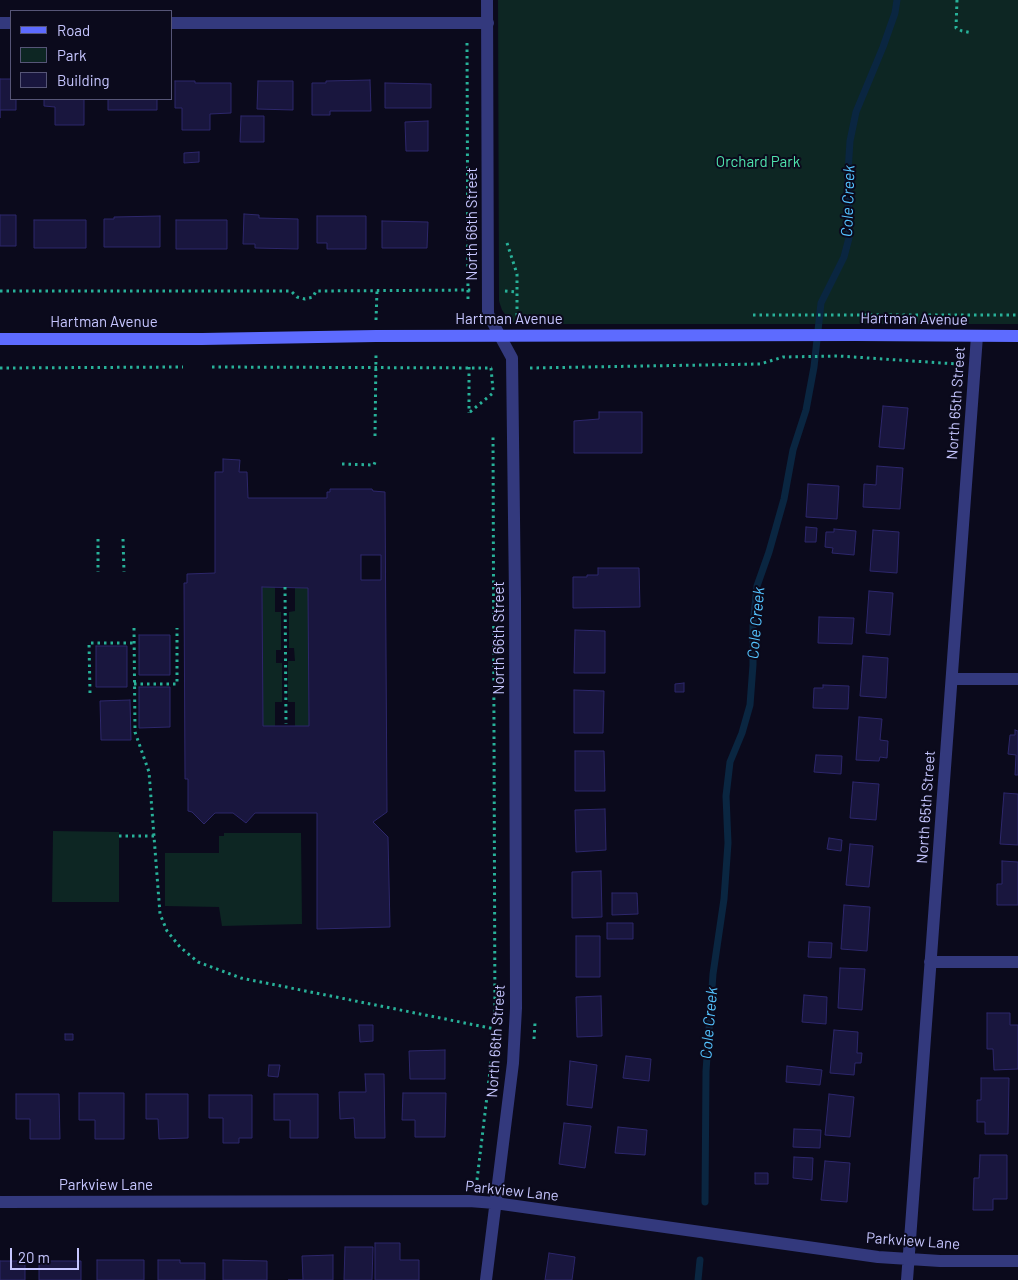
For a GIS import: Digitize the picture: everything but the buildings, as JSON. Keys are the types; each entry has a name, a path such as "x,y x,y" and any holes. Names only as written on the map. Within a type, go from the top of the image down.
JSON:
{"main road":[{"name":"Hartman Avenue","path":"0,339 202,339 376,336 1018,336"}],"street":[{"name":"North 66th Street","path":"486,1280 513,1063 516,1008 515,598 512,358 488,314 487,0"},
{"path":"172,23 488,23"},
{"name":"North 65th Street","path":"907,1280 977,336"},
{"path":"952,679 1018,679"},
{"path":"930,962 1018,962"},
{"name":"Parkview Lane","path":"0,1202 469,1201 496,1203 878,1257 940,1261 1018,1261"}],"path":[{"path":"957,0 956,28 972,32"},
{"path":"0,291 291,291 297,297 305,299 313,297 316,291 468,290 467,43"},
{"path":"516,292 517,317 527,317"},
{"path":"752,315 1018,315"},
{"path":"532,367 760,364 783,357 839,356 954,364 975,362"},
{"path":"0,368 183,367"},
{"path":"212,367 491,368 493,402"},
{"path":"469,367 469,413 493,393"},
{"path":"375,368 375,436"},
{"path":"477,1180 495,1029 493,432"},
{"path":"342,464 374,465 375,462"},
{"path":"98,539 98,572"},
{"path":"123,539 124,572"},
{"path":"285,587 286,724"},
{"path":"134,628 135,732 149,772 160,914 167,931 180,947 198,962 241,978 495,1029"},
{"path":"134,684 177,684 177,628"},
{"path":"90,693 89,643 134,643"},
{"path":"119,836 154,836"}],"green space":[{"name":"Orchard Park","path":"498,0 1018,0 1018,324 516,324 509,320 502,310 499,301"},
{"path":"262,587 275,587 275,612 281,612 281,650 276,650 276,663 282,663 282,702 275,702 275,726 263,726"},
{"path":"295,588 308,588 309,726 295,726 295,702 288,702 288,661 295,661 294,648 289,648 289,612 295,611"},
{"path":"53,831 119,832 119,902 52,902"},
{"path":"224,833 301,833 302,924 222,926 219,907 165,906 165,853 219,853 219,836 224,836"}],"waterway":[{"name":"Cole Creek","path":"705,1202 706,1071 713,974 724,899 728,843 726,796 730,762 742,733 750,705 753,625 757,586 784,499 793,450 806,410 814,367 821,303 844,257 849,238 848,172 850,141 856,112 883,47 895,13 897,0"},
{"name":"Cole Creek","path":"698,1280 700,1260"}]}
